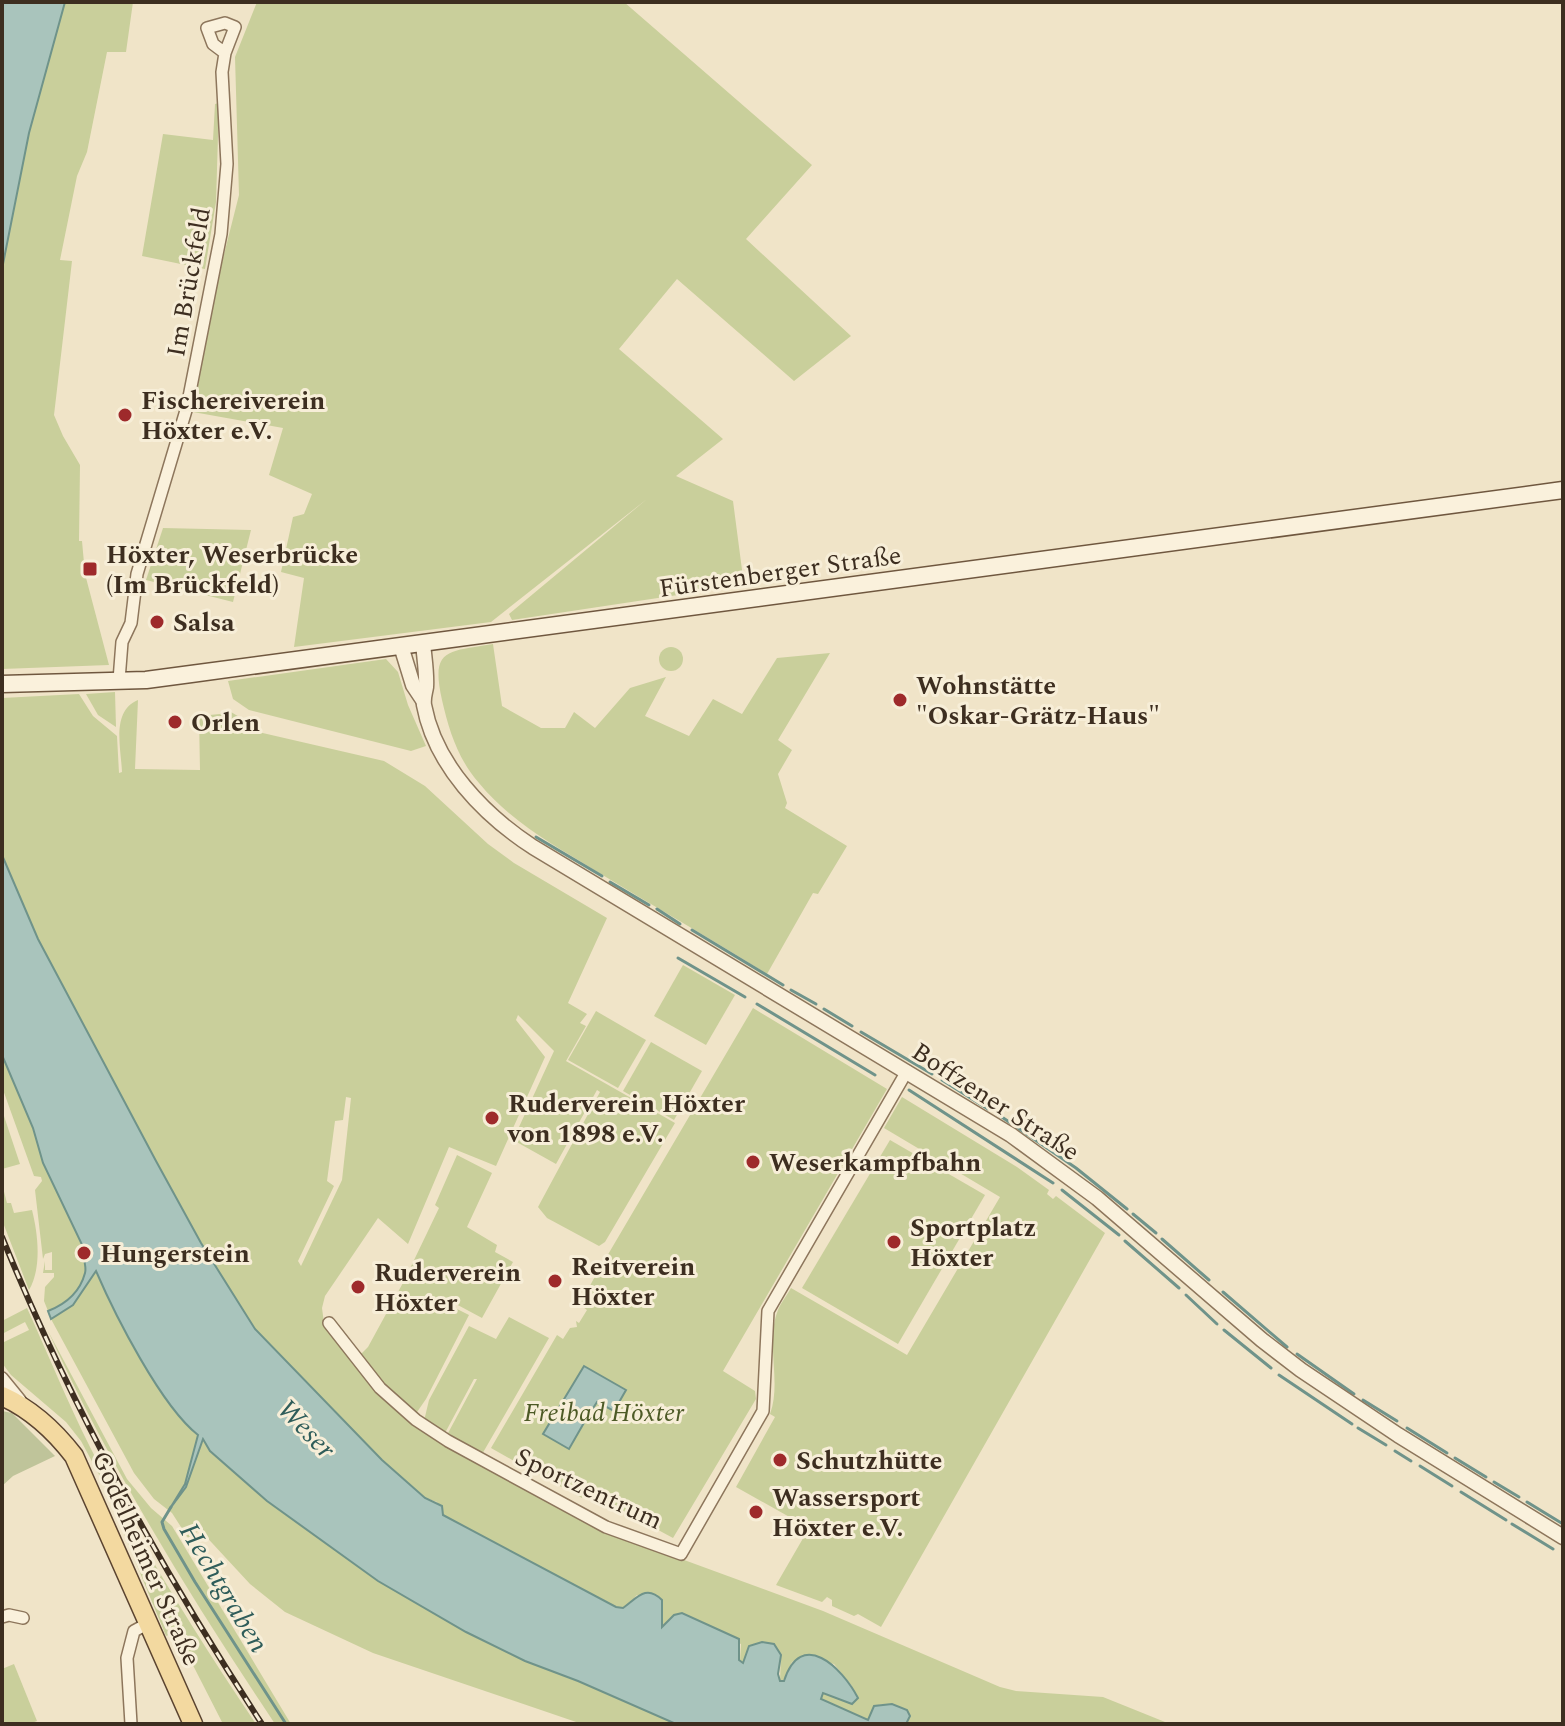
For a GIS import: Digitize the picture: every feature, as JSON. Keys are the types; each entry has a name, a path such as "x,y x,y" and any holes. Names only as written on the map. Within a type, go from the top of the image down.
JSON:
{"main road":[{"name":"Fürstenberger Straße","path":"2,684 96,682 191,674 1563,490"},
{"name":"Godelheimer Straße","path":"2,1396 31,1412 62,1440 74,1456 193,1724"}],"street":[{"name":"Im Brückfeld","path":"119,680 122,642 131,623 137,574 187,407 221,234 227,164 222,72 235,27 225,23 207,28 213,44 225,53"},
{"name":"Boffzener Straße","path":"423,643 426,685 423,700"},
{"name":"Boffzener Straße","path":"401,646 413,685 423,700 446,759 471,794 503,826 1011,1135 1065,1173 1262,1340 1322,1385 1563,1537"},
{"name":"Sportzentrum","path":"329,1323 380,1388 409,1414 448,1441 606,1527 681,1554 763,1411 768,1311 907,1071"},
{"path":"2,1378 31,1412"},
{"path":"2,1617 23,1618"},
{"path":"131,1724 129,1647 134,1631 147,1624"}],"green space":[{"path":"65,2 133,2 126,52 107,52 87,152 77,176 60,260 72,261 54,415 80,465 79,541 82,541 85,574 109,665 2,669 2,269 29,133"},
{"path":"257,2 624,2 812,165 746,239 851,336 794,381 677,279 619,349 723,439 676,476 733,501 744,585 512,620 509,614 647,499 491,622 294,647 304,578 281,572 293,517 304,514 312,494 269,475 283,428 193,412 218,278 239,195 235,57"},
{"path":"219,103 216,202 205,269 142,256 163,134 213,140 215,104"},
{"path":"163,528 251,530 233,602 146,580"},
{"path":"493,644 502,706 541,728 565,728 574,712 595,728 630,688 666,677 645,716 689,736 713,699 742,714 777,658 830,653 778,740 792,750 778,774 787,803 785,808 847,846 818,894 813,893 767,974 549,842 505,810 479,783 465,764 451,734 442,700 439,670 441,661 454,651"},
{"path":"671,647 679,651 683,659 679,667 671,671 663,667 659,659 663,651"},
{"path":"386,659 398,672 426,746 411,751 249,710 233,699 228,681"},
{"path":"115,692 116,727 98,715 86,694"},
{"path":"79,694 93,716 117,736 119,773 122,772 121,721 130,705 138,700 135,769 200,770 199,716 220,714 226,709 241,718 241,728 384,761 425,786 488,844 514,863 607,918 568,1003 587,1014 580,1023 586,1026 566,1061 675,1123 605,1242 599,1246 547,1218 538,1207 600,1092 597,1090 556,1164 513,1140 554,1051 518,1015 516,1020 545,1057 496,1166 449,1147 408,1244 378,1218 325,1296 322,1308 324,1323 414,1423 496,1474 605,1531 823,1611 1000,1687 1016,1691 1103,1697 1170,1724 906,1724 910,1716 885,1704 874,1706 868,1720 821,1699 823,1693 852,1704 852,1686 834,1664 802,1656 792,1662 783,1681 780,1681 781,1655 740,1662 741,1644 670,1618 662,1627 663,1609 637,1595 623,1609 616,1607 442,1515 437,1502 425,1498 382,1460 255,1329 201,1243 156,1161 38,939 2,855 2,698","holes":["346,1097 351,1098 342,1180 301,1266 298,1261 334,1186 327,1181 335,1121 343,1120"]},
{"path":"683,965 735,995 706,1045 654,1016"},
{"name":"Weserkampfbahn","path":"753,1008 887,1089 723,1371 755,1391 756,1399 673,1538 586,1491 582,1498 539,1475 524,1462 514,1461 491,1448 557,1335 563,1339 570,1328 577,1327 576,1321 579,1323 587,1310 580,1305 593,1280"},
{"path":"596,1011 646,1040 618,1088 568,1060"},
{"path":"651,1042 702,1071 674,1120 623,1091"},
{"path":"2,1055 33,1128 44,1166 86,1253 85,1273 80,1286 61,1305 48,1311 44,1301 45,1287 54,1273 43,1273 45,1261 45,1270 52,1270 52,1252 45,1254 43,1259 35,1190 42,1181 41,1177 34,1176 2,1087"},
{"path":"902,1097 1017,1167 1049,1190 1047,1194 1053,1199 1056,1196 1105,1233 881,1627 858,1614 854,1616 832,1606 832,1600 827,1597 822,1602 776,1585 809,1528 736,1487 775,1417 770,1414 774,1388 774,1323 779,1307 791,1288 907,1355 1000,1197 884,1128"},
{"path":"2,1110 20,1164 2,1169"},
{"name":"Sportplatz Höxter","path":"890,1140 985,1195 898,1344 802,1288"},
{"path":"457,1155 492,1173 467,1227 497,1245 495,1252 513,1262 482,1318 454,1303 453,1307 469,1315 415,1415 358,1357 368,1347 404,1281 439,1208 435,1205"},
{"path":"2,1184 7,1203 11,1203 14,1213 32,1210 37,1261 29,1290 2,1220"},
{"path":"95,1271 149,1372 177,1414 198,1435 185,1484 203,1438 210,1452 267,1501 378,1581 466,1632 525,1661 676,1724 582,1724 373,1653 285,1612 250,1584 200,1530 188,1538 172,1513 154,1499 134,1473 51,1319 73,1305"},
{"path":"27,1308 82,1430 128,1518 190,1623 256,1724 223,1724 176,1632 166,1636 102,1480 81,1441 66,1422 11,1375 2,1363 2,1338 4,1342 29,1330 25,1322 2,1334 2,1321"},
{"path":"509,1317 549,1338 481,1456 447,1435 477,1379 474,1379 445,1433 424,1421 429,1400 469,1326 496,1339"},
{"path":"48,1331 127,1479 151,1508 172,1526 291,1724 275,1724 183,1581 98,1433"},
{"path":"2,1411 12,1413 55,1456 13,1476 2,1486"},
{"path":"14,1664 37,1721 29,1724 2,1724 2,1669"}],"water":[{"path":"2,2 65,2 29,133 2,269"},
{"name":"Weser","path":"2,855 38,939 156,1161 201,1243 255,1329 382,1460 425,1498 442,1506 443,1515 616,1607 623,1608 646,1593 656,1595 662,1600 662,1627 674,1615 682,1613 739,1639 739,1660 743,1663 749,1646 762,1642 774,1644 781,1655 780,1681 784,1681 791,1665 800,1657 811,1655 821,1658 842,1675 858,1698 852,1704 823,1693 821,1699 868,1720 874,1706 892,1704 907,1710 910,1716 906,1724 676,1724 525,1661 466,1632 378,1581 267,1501 210,1451 203,1439 186,1487 169,1510 185,1484 198,1435 154,1382 96,1271 73,1305 51,1319 48,1311 61,1305 80,1286 85,1273 86,1253 43,1163 33,1128 2,1055"},
{"path":"584,1366 626,1390 614,1411 597,1402 588,1416 579,1410 576,1415 585,1421 569,1449 543,1434"}],"waterway":[{"path":"536,837 602,876"},
{"path":"610,882 649,905"},
{"path":"657,909 680,924"},
{"path":"692,930 783,985"},
{"path":"678,958 745,997"},
{"path":"791,990 816,1004"},
{"path":"757,1004 875,1075"},
{"path":"824,1009 852,1026"},
{"path":"861,1032 932,1074"},
{"path":"942,1080 988,1109"},
{"path":"909,1090 1053,1183"},
{"path":"996,1113 1076,1168 1127,1209"},
{"path":"1062,1190 1119,1235"},
{"path":"1133,1214 1156,1233"},
{"path":"1162,1239 1209,1280"},
{"path":"1125,1241 1179,1288"},
{"path":"1223,1292 1287,1347"},
{"path":"1186,1295 1217,1324"},
{"path":"1224,1330 1271,1368"},
{"path":"1297,1354 1354,1394"},
{"path":"1279,1375 1352,1424"},
{"path":"1363,1400 1397,1421"},
{"path":"1358,1428 1386,1445"},
{"path":"1407,1428 1447,1453"},
{"path":"1395,1451 1411,1461"},
{"path":"1455,1458 1486,1477"},
{"path":"1420,1466 1452,1486"},
{"path":"1494,1482 1519,1497"},
{"path":"1461,1492 1506,1520"},
{"path":"1527,1502 1563,1524"},
{"name":"Hechtgraben","path":"171,1507 162,1522 164,1529 286,1724"},
{"path":"1512,1524 1553,1549"}],"railway":[{"path":"2,1237 58,1364 120,1487 189,1607 262,1724"}],"place":[{"name":"Fischereiverein Höxter e.V.","path":"125,415"},
{"name":"Höxter, Weserbrücke (Im Brückfeld)","path":"90,569"},
{"name":"Salsa","path":"157,622"},
{"name":"Wohnstätte \"Oskar-Grätz-Haus\"","path":"900,700"},
{"name":"Orlen","path":"175,722"},
{"name":"Ruderverein Höxter von 1898 e.V.","path":"492,1118"},
{"name":"Weserkampfbahn","path":"753,1162"},
{"name":"Sportplatz Höxter","path":"894,1242"},
{"name":"Hungerstein","path":"84,1253"},
{"name":"Reitverein Höxter","path":"555,1281"},
{"name":"Ruderverein Höxter","path":"358,1287"},
{"name":"Schutzhütte","path":"780,1460"},
{"name":"Wassersport Höxter e.V.","path":"756,1512"}],"park label":[{"name":"Freibad Höxter","path":"604,1412"}]}
